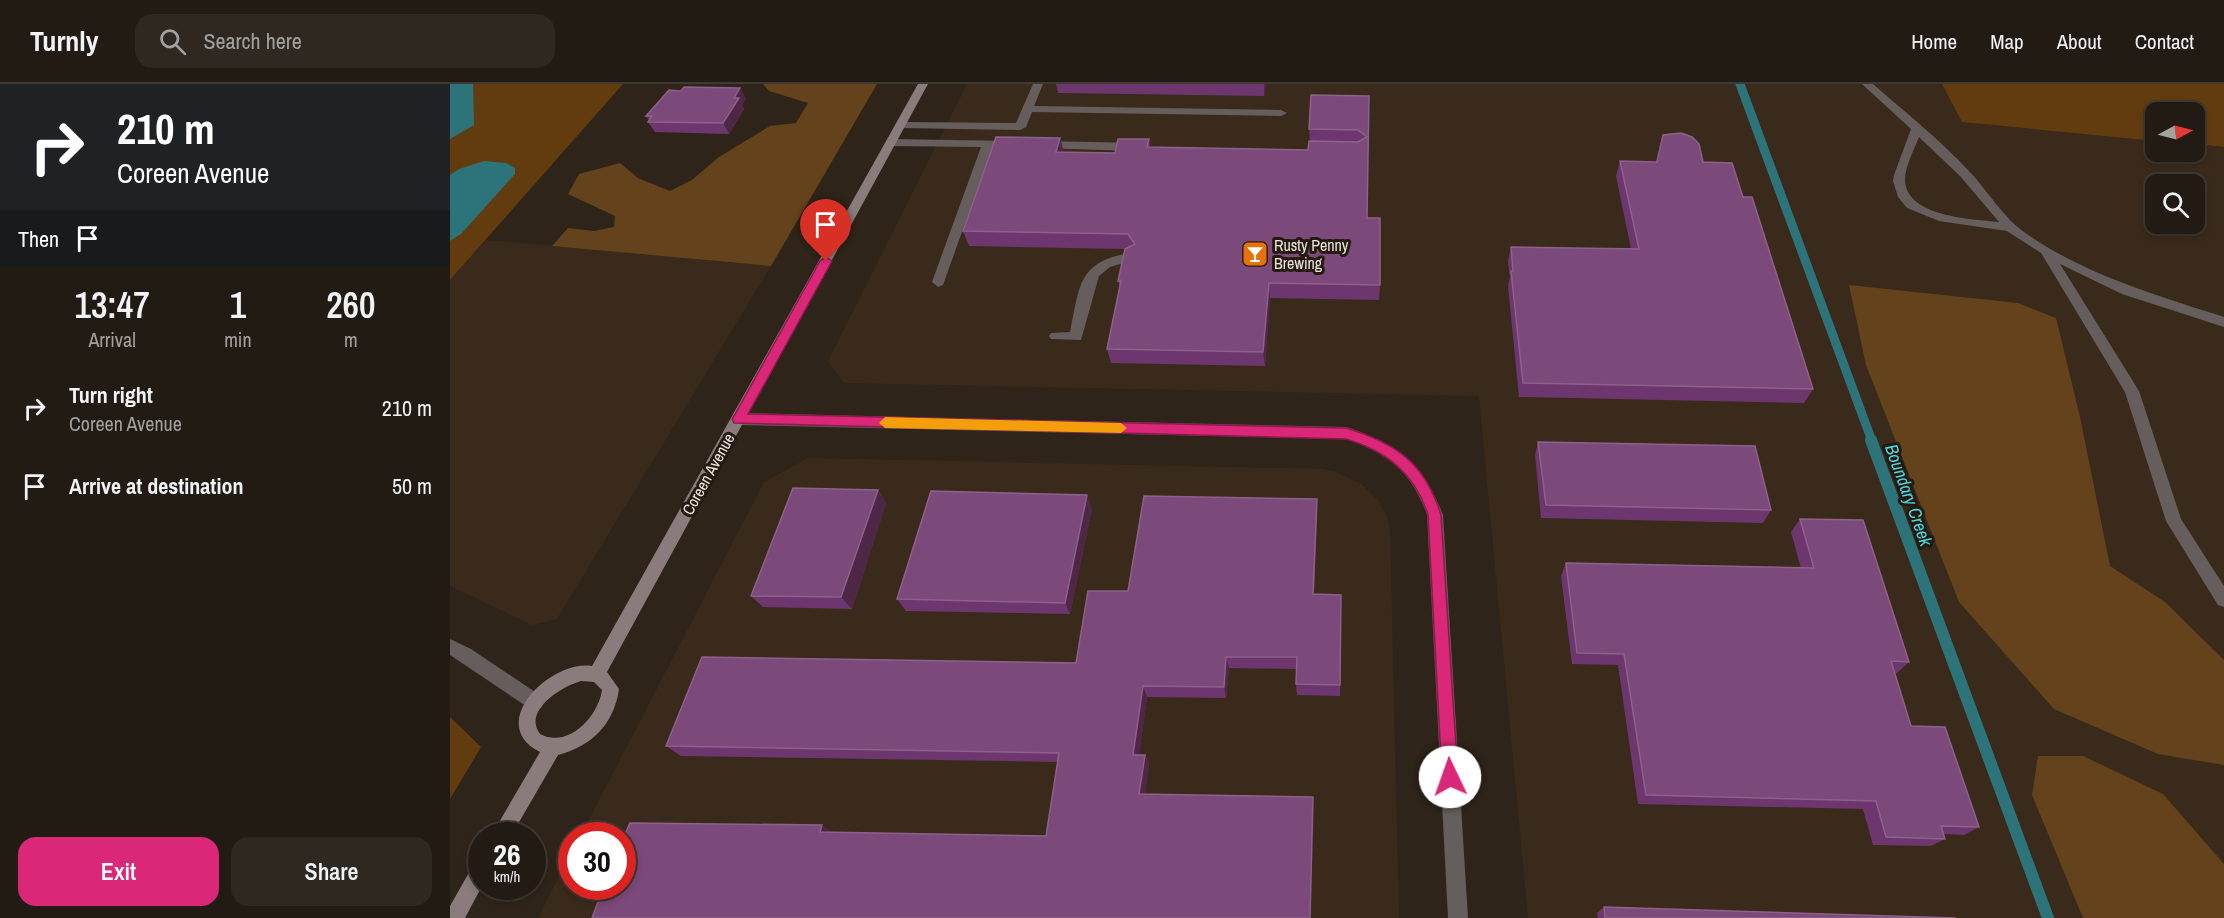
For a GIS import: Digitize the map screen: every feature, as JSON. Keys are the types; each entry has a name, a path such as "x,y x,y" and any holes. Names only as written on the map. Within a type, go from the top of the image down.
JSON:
{"street":[{"name":"Coreen Avenue","path":"597,674 924,84"},
{"path":"901,125 1020,127 1038,84"},
{"path":"1867,84 1965,174 2010,226 2045,251 2127,291 2224,322"},
{"path":"1028,109 1281,113"},
{"path":"1917,129 1898,180 1902,195 1911,204 1937,217 2010,226"},
{"path":"891,143 1143,147"},
{"path":"938,282 988,144"},
{"path":"2045,251 2132,391 2174,521 2224,600"},
{"path":"1056,336 1076,337 1088,286 1096,269 1108,262 1130,257"},
{"path":"739,419 1346,434 1370,441 1394,453 1427,491 1435,515 1458,918"},
{"path":"450,647 465,654 535,702"},
{"path":"581,673 597,674 606,680 611,689 608,709 597,725 584,736 569,743 554,746 533,739 528,729 528,718 535,702 545,690 567,676 581,673"},
{"path":"508,822 554,746"},
{"path":"454,918 468,894"}],"shaded area":[{"path":"450,84 623,84 450,280"},
{"path":"763,84 877,84 771,266 552,246 568,228 594,231 614,227 615,216 568,194 579,174 620,163 638,178 670,191 692,180 719,157 770,126 796,123 808,103 769,91"},
{"path":"967,84 1942,84 1963,122 2145,140 2145,162 2205,162 2205,145 2224,147 2224,918 1528,918 1479,396 844,383 828,361"},
{"path":"1942,84 2224,84 2224,147 2205,145 2205,102 2145,102 2145,140 1962,122"},
{"path":"486,240 771,266 557,619 532,625 450,586 450,280"},
{"path":"1849,285 2018,303 2056,318 2080,417 2110,566 2165,602 2224,660 2224,765 2158,754 2054,709 1959,602 1866,365"},
{"path":"808,458 1324,469 1361,484 1378,500 1386,514 1390,530 1399,918 538,918 558,879 558,900 636,900 636,822 588,822 764,482"},
{"path":"450,717 481,747 450,799"},
{"path":"2038,756 2083,756 2163,794 2224,864 2224,918 2083,918 2032,795"}],"water":[{"path":"450,84 473,84 474,125 450,139"},
{"path":"484,161 506,163 515,168 515,174 461,234 450,241 450,175 459,169"}],"building":[{"path":"684,87 740,88 734,98 739,98 723,123 648,122 652,116 646,116 669,90 681,91"},
{"path":"1311,95 1369,96 1367,218 1380,218 1380,285 1269,283 1263,352 1107,349 1125,249 1135,244 1128,234 963,231 996,137 1060,138 1056,152 1115,153 1118,139 1149,139 1147,147 1308,150 1309,141 1358,142 1367,137 1358,130 1309,129"},
{"path":"1681,133 1692,137 1699,144 1703,162 1732,163 1743,197 1752,197 1813,389 1523,383 1511,271 1513,271 1511,247 1639,249 1620,161 1657,162 1663,135"},
{"path":"1538,442 1755,446 1771,510 1546,505"},
{"path":"793,488 878,490 841,597 751,596"},
{"path":"931,491 1087,495 1065,603 897,599"},
{"path":"1144,496 1317,499 1313,594 1341,595 1340,685 1296,684 1297,657 1226,657 1224,687 1143,686 1133,755 1145,755 1139,794 1313,797 1310,918 592,918 599,900 636,900 636,823 822,825 820,832 1046,836 1059,753 666,746 702,657 1076,663 1088,591 1128,591"},
{"path":"1800,519 1863,520 1909,662 1891,661 1911,726 1945,727 1979,827 1941,826 1945,839 1886,837 1876,801 1646,795 1624,654 1577,653 1566,563 1814,568"},
{"path":"1604,907 1956,918 1605,918"}],"waterway":[{"name":"Boundary Creek","path":"1740,84 1872,441"},
{"name":"Boundary Creek","path":"1871,440 2048,918"}],"slow traffic":[{"path":"885,423 1121,428"}],"place":[{"name":"Rusty Penny Brewing","path":"1255,254"}],"route":[{"path":"826,261 739,419 1346,434 1370,441 1394,453 1427,491 1435,515 1450,777"}]}
